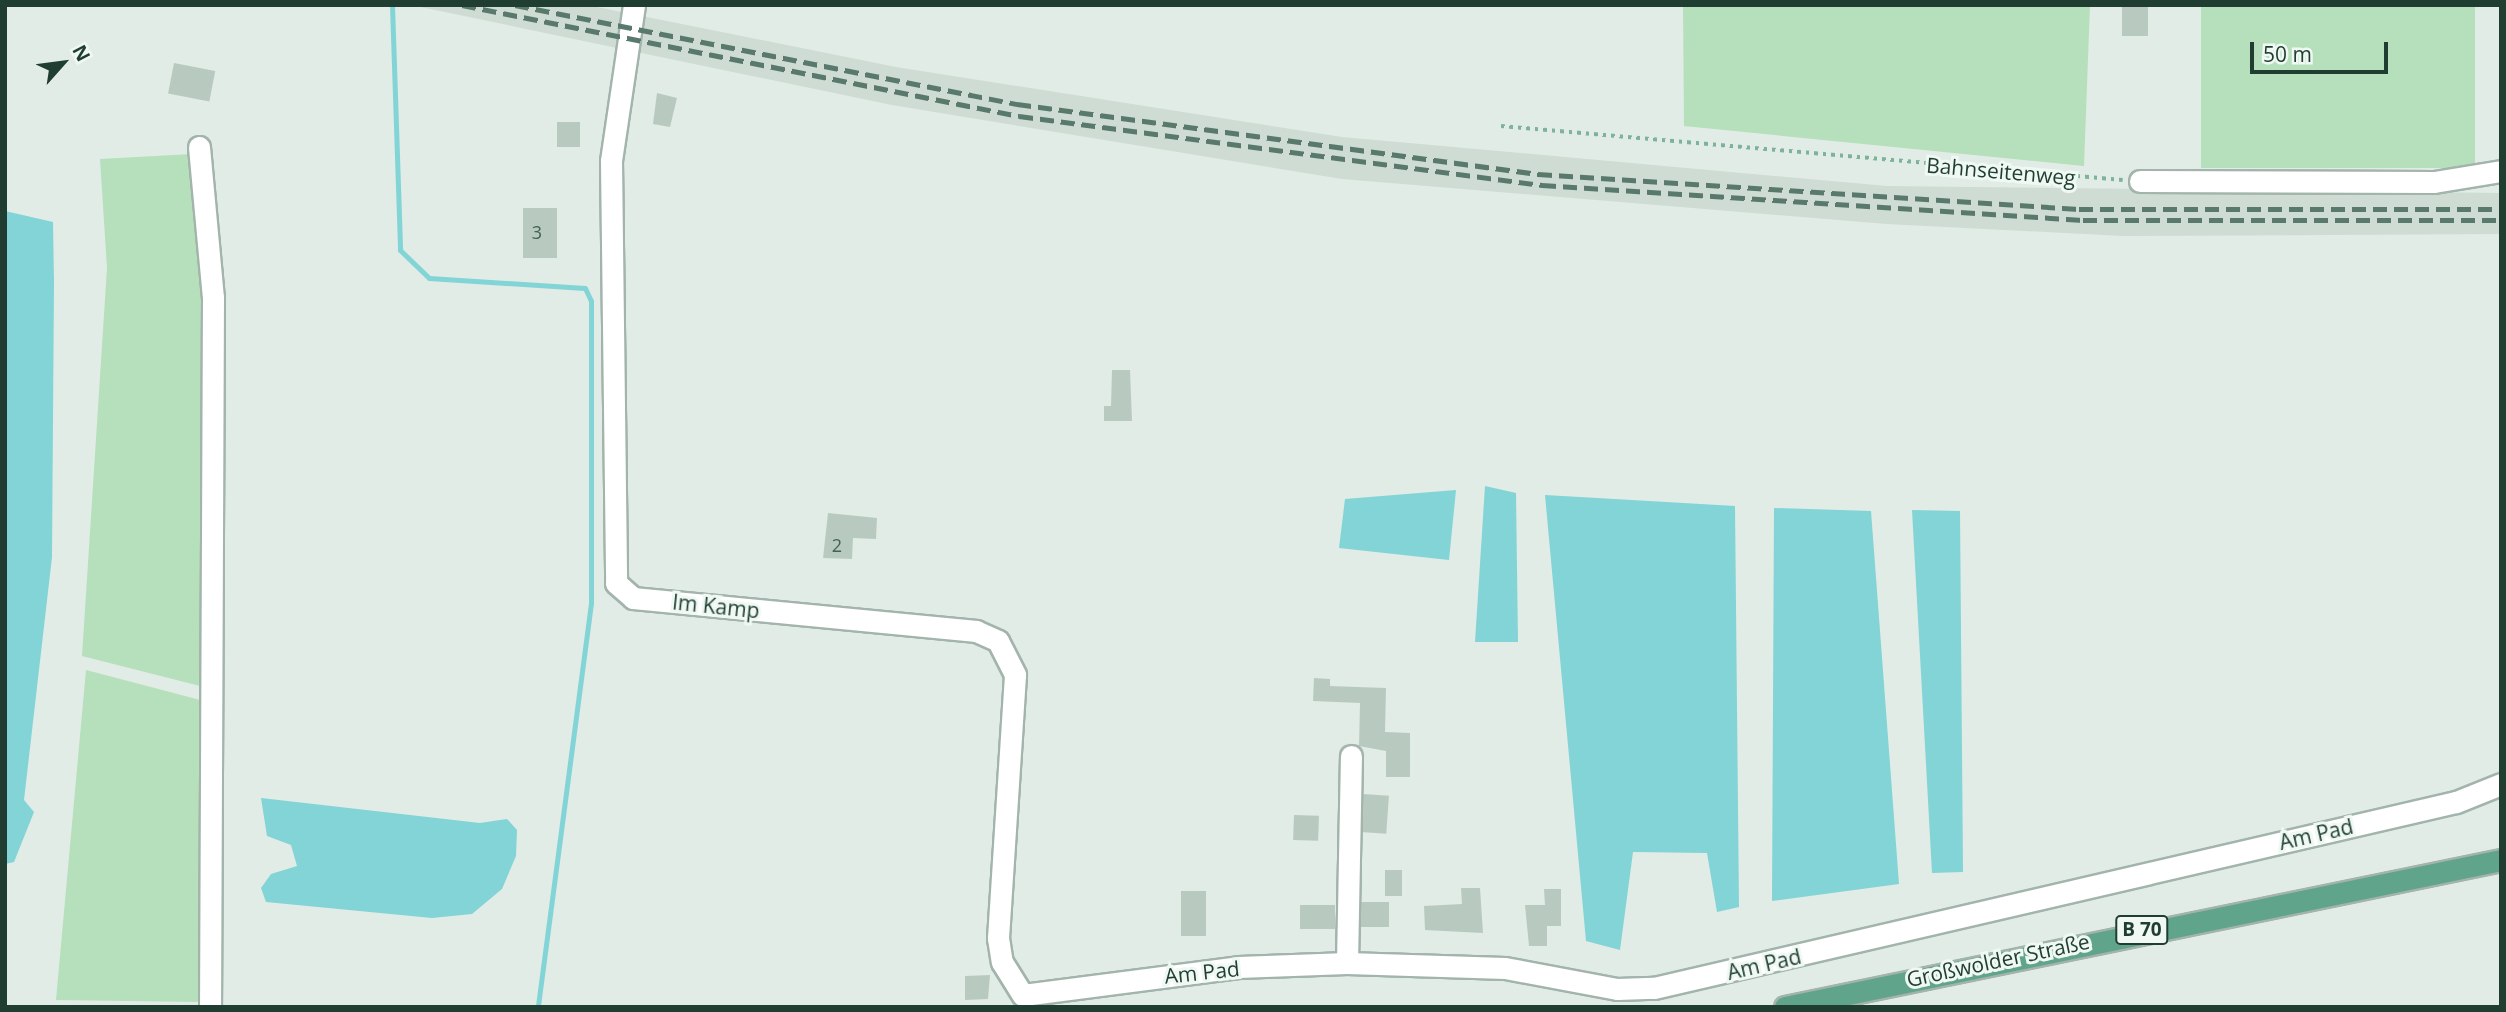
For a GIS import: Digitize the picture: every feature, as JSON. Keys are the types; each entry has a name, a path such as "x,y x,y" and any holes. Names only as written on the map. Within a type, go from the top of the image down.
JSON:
{"main road":[{"name":"Großwolder Straße","path":"1785,1007 2501,860"}],"street":[{"name":"Im Kamp","path":"634,5 611,161 616,583 633,598 976,631 998,641 1015,675 998,938 1002,962 1021,1001"},
{"path":"199,147 212,297 210,1007"},
{"path":"2140,181 2476,180 2501,171"},
{"path":"1347,963 1350,755"},
{"name":"Am Pad","path":"1021,1001 1238,967 1347,963 1505,968 1617,989 1654,988 2443,805 2501,784"}],"path":[{"name":"Bahnseitenweg","path":"1501,126 2140,181"}],"shaded area":[{"path":"411,5 587,5 896,67 1342,137 1887,186 2501,193 2501,234 2123,236 1887,224 1342,179 892,105"}],"green space":[{"path":"1683,5 2090,5 2084,166 1684,126"},
{"path":"2201,5 2475,5 2475,168 2201,168"},
{"path":"192,154 204,294 204,687 82,656 107,268 100,159"},
{"path":"86,670 204,701 203,1002 56,1000"}],"water":[{"path":"5,211 53,222 54,282 52,557 24,800 34,812 14,862 5,864"},
{"path":"1485,486 1516,493 1518,642 1475,642"},
{"path":"1456,490 1449,560 1339,548 1345,499"},
{"path":"1545,495 1735,506 1739,907 1717,912 1707,853 1633,852 1620,950 1586,941"},
{"path":"1774,508 1871,511 1899,884 1772,901"},
{"path":"1912,510 1960,511 1963,872 1932,873"},
{"path":"261,798 480,823 507,819 517,830 516,856 502,889 472,914 432,918 266,902 261,888 271,874 297,866 291,845 267,836"}],"building":[{"path":"2122,6 2148,6 2148,36 2122,36"},
{"path":"174,63 215,71 209,101 168,93"},
{"path":"657,93 677,98 670,127 653,124"},
{"path":"557,122 580,122 580,147 557,147"},
{"path":"523,208 557,208 557,258 523,258"},
{"path":"1112,370 1130,370 1132,421 1104,421 1104,406 1111,406"},
{"path":"828,513 877,518 876,539 853,538 852,559 823,558"},
{"path":"1314,678 1330,679 1330,686 1386,688 1385,732 1410,733 1410,777 1386,777 1386,751 1359,746 1360,703 1313,701"},
{"path":"1363,794 1389,796 1386,834 1360,832"},
{"path":"1294,815 1319,816 1318,841 1293,840"},
{"path":"1385,870 1402,870 1402,896 1385,896"},
{"path":"1461,888 1480,888 1483,933 1425,930 1424,906 1462,904"},
{"path":"1544,889 1561,889 1561,926 1547,926 1547,946 1529,946 1525,905 1545,905"},
{"path":"1181,891 1206,891 1206,936 1181,936"},
{"path":"1361,902 1389,902 1389,927 1361,927"},
{"path":"1300,905 1335,905 1335,929 1300,929"},
{"path":"990,975 988,999 965,1000 965,976"}],"waterway":[{"path":"392,5 400,250 429,278 585,288 591,301 591,603 538,1007"}],"railway":[{"path":"462,5 1019,116 1542,185 2083,220 2501,220"},
{"path":"515,5 1017,104 1538,174 2079,209 2501,209"}]}
